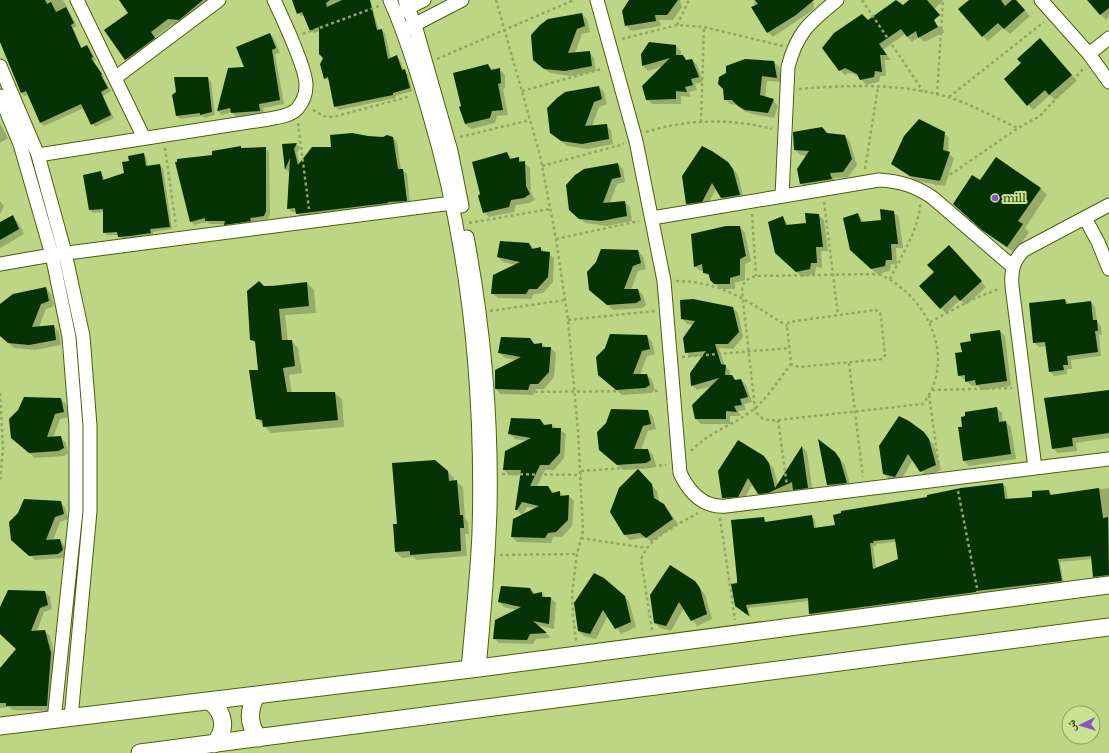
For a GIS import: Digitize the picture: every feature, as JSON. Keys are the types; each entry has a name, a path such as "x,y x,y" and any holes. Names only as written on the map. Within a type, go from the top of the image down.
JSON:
{"street":[{"path":"77,0 144,138"},
{"path":"114,78 219,0"},
{"path":"38,155 274,118 285,116 296,110 304,98 306,85 291,38 274,0"},
{"path":"396,14 406,4 424,0"},
{"path":"409,28 462,0"},
{"path":"597,0 635,138 664,280 680,473 686,487 697,498 715,506 1109,459"},
{"path":"782,196 786,90 788,67 793,48 802,32 816,17 837,0"},
{"path":"1041,0 1090,56 1109,82"},
{"path":"390,1 396,14 409,28 426,64 448,139 465,224 479,313 486,392 490,474 488,555 473,668"},
{"path":"406,4 409,28 424,93 442,154 452,203 472,334 480,460 479,533 473,668"},
{"path":"1090,56 1109,38"},
{"path":"0,66 38,155 65,253 82,336 90,426 90,511 71,718"},
{"path":"0,96 20,144 52,255 69,337 76,426 76,511 54,720"},
{"path":"652,218 879,180 894,181 923,191 1012,266"},
{"path":"0,264 65,253 452,203"},
{"path":"1035,468 1012,286 1012,266 1017,257 1024,250 1109,205"},
{"path":"1085,218 1098,242 1109,269"},
{"path":"0,726 256,696 1109,586"},
{"path":"140,753 174,751 259,738 1109,627"},
{"path":"59,680 74,681"},
{"path":"256,696 250,710 250,718 254,732 259,738"},
{"path":"210,701 220,712 223,725 219,738 214,744"}],"path":[{"path":"496,0 542,166 556,238 568,320 581,471 583,531 577,554 573,580 573,614 579,654"},
{"path":"426,64 574,0"},
{"path":"677,25 689,0"},
{"path":"862,0 923,92"},
{"path":"937,94 943,0"},
{"path":"291,38 390,1"},
{"path":"949,97 1054,14"},
{"path":"609,43 677,25 704,27 793,48"},
{"path":"701,122 704,27"},
{"path":"890,279 913,231 920,211 923,191 1018,128 1040,116 1090,56"},
{"path":"522,91 615,65"},
{"path":"786,90 832,86 878,87 937,94 949,97 1018,128"},
{"path":"862,183 878,87"},
{"path":"304,98 308,106 315,113 333,117 424,93"},
{"path":"296,110 311,222"},
{"path":"448,139 530,120"},
{"path":"542,166 678,124 701,122 743,123 784,133"},
{"path":"164,135 178,239"},
{"path":"823,190 838,315"},
{"path":"751,202 756,276"},
{"path":"465,224 550,209"},
{"path":"556,238 652,218"},
{"path":"879,274 890,279 906,290 920,304 930,322 935,338 937,355 936,373 930,396 923,404 778,420 764,419 755,409 742,288 744,283 751,277 756,276 879,274"},
{"path":"664,280 687,281 716,286 743,298 787,326"},
{"path":"930,322 972,298 1012,286"},
{"path":"479,313 565,300"},
{"path":"568,320 666,310"},
{"path":"581,471 679,464 699,443 755,409 791,364 787,326 789,322 794,320 875,310 880,312 886,355 883,359 799,367 791,364"},
{"path":"670,358 789,348"},
{"path":"849,362 864,489"},
{"path":"932,390 1025,387"},
{"path":"486,392 673,391"},
{"path":"0,392 3,429 0,482"},
{"path":"930,396 941,480"},
{"path":"778,420 789,498"},
{"path":"490,474 581,476"},
{"path":"956,477 980,602"},
{"path":"654,645 641,560 646,548 653,540 715,506 736,634"},
{"path":"581,538 646,548"},
{"path":"488,555 577,554"}],"building":[{"path":"0,0 45,0 47,4 51,2 56,12 66,7 74,23 71,25 81,48 87,45 93,57 91,58 102,74 101,75 108,88 101,92 111,115 91,125 81,104 40,123 26,91 21,93 0,42"},
{"path":"119,0 203,0 179,20 168,19 151,32 155,38 125,60 104,30 128,13"},
{"path":"292,0 330,0 326,3 327,7 342,0 370,0 377,30 382,29 388,59 397,55 402,70 405,69 410,88 393,93 393,95 334,107 328,77 324,79 320,64 323,58 319,54 319,27 310,31 302,12 297,14"},
{"path":"629,0 678,0 667,15 655,15 656,21 625,26 622,11"},
{"path":"755,0 814,0 796,15 767,33 751,7 758,4"},
{"path":"896,0 903,5 909,0 927,0 940,15 934,20 938,27 918,38 916,31 907,37 901,29 879,44 887,55 880,55 882,72 875,71 874,77 860,80 857,74 845,68 839,71 822,48 834,33 862,14 868,20"},
{"path":"969,0 1001,0 1005,6 1012,0 1016,0 1025,10 1004,29 998,23 982,37 958,9"},
{"path":"1087,0 1109,0 1109,8 1100,15"},
{"path":"582,13 585,26 577,29 568,53 590,51 592,66 565,71 544,69 533,60 531,35 540,25 548,19"},
{"path":"270,33 276,48 272,50 280,100 259,104 260,111 231,113 230,108 217,111 228,68 244,67 236,47"},
{"path":"1040,38 1072,75 1049,95 1045,90 1027,106 1004,79 1021,63 1017,59"},
{"path":"649,42 676,45 676,55 683,55 686,60 692,59 699,77 691,79 693,85 685,87 687,92 676,91 676,99 646,100 642,86 670,58 642,66 641,54"},
{"path":"745,59 774,61 777,78 762,76 760,95 774,99 768,113 745,110 732,100 724,100 723,89 718,84 719,77 726,73 726,66"},
{"path":"488,64 491,70 500,68 501,83 498,84 503,110 492,111 490,118 465,124 459,107 461,106 453,73"},
{"path":"174,77 208,77 212,112 200,115 200,113 176,116 172,95 176,92"},
{"path":"599,86 602,99 594,102 585,126 607,124 609,139 582,144 561,141 550,133 547,108 557,98 565,92"},
{"path":"919,119 945,132 943,150 950,152 940,181 910,176 891,164 904,136"},
{"path":"822,127 827,133 845,135 852,159 843,172 830,173 832,179 800,184 797,169 809,151 794,150 793,132"},
{"path":"352,133 368,136 383,137 387,135 393,137 398,169 403,169 407,201 388,202 296,214 295,208 287,209 290,158 285,170 282,144 297,143 294,149 298,165 312,147 331,147 330,135"},
{"path":"241,146 241,148 266,147 266,211 264,216 250,218 251,221 224,225 225,221 205,221 205,218 190,222 175,162 177,162 177,159 212,155 212,151"},
{"path":"702,146 728,162 733,169 740,195 721,198 712,183 702,202 686,204 682,176"},
{"path":"507,152 510,159 519,157 519,162 525,161 526,186 530,194 524,198 511,200 509,207 483,213 478,196 480,194 472,162"},
{"path":"144,153 146,166 160,164 170,227 150,229 151,233 130,236 118,237 117,232 103,233 103,209 89,210 83,175 101,171 103,180 124,173 122,162 129,161 128,156"},
{"name":"mill","path":"996,157 1041,188 1018,221 1023,224 1007,247 982,230 953,204 972,175 980,180"},
{"path":"618,163 621,177 612,179 603,203 625,201 627,216 601,221 579,219 569,210 566,185 575,175 584,169"},
{"path":"880,209 894,211 898,244 891,244 892,260 886,260 885,266 871,269 850,250 843,218 858,213 861,222 881,220"},
{"path":"805,213 819,214 823,247 816,247 817,263 811,263 810,269 796,272 775,253 768,222 783,216 786,225 806,223"},
{"path":"13,215 19,229 0,240 0,222"},
{"path":"726,226 740,226 746,256 740,259 740,275 730,278 730,284 714,284 710,280 709,274 703,273 702,264 694,267 691,234"},
{"path":"500,241 529,243 532,249 541,247 541,251 550,252 548,277 537,289 529,289 526,294 491,294 493,275 520,262 497,257"},
{"path":"949,245 982,281 960,301 955,295 940,309 919,286 934,272 927,265"},
{"path":"601,249 638,250 641,263 633,266 624,289 638,289 641,300 636,303 607,305 589,290 587,272 596,262"},
{"path":"259,281 264,286 307,282 309,306 279,309 282,340 292,340 295,366 283,368 287,392 335,392 338,420 263,427 262,420 256,419 249,370 258,370 255,341 250,340 247,291"},
{"path":"46,287 49,301 41,304 32,327 54,325 56,340 29,345 8,343 0,336 0,304 13,294"},
{"path":"693,299 733,307 739,332 728,344 715,344 721,364 726,365 725,375 732,375 735,380 741,379 748,397 740,399 742,405 734,406 737,412 726,411 726,419 695,419 692,405 719,378 691,386 690,373 706,351 685,353 683,338 695,321 681,319 680,300"},
{"path":"1065,299 1066,304 1091,301 1093,320 1097,320 1098,331 1095,331 1098,352 1067,356 1068,365 1063,365 1064,370 1049,372 1045,342 1033,343 1029,303"},
{"path":"1000,330 1007,381 976,385 975,380 965,382 965,375 958,376 955,353 962,352 960,343 971,341 970,334"},
{"path":"610,334 647,335 650,349 642,351 633,374 647,374 650,385 645,388 616,390 598,375 596,357 605,348"},
{"path":"501,337 530,338 534,344 542,343 542,347 551,347 549,372 538,384 530,384 528,390 495,389 495,370 521,357 498,353"},
{"path":"1109,390 1109,433 1072,438 1073,446 1052,449 1044,398"},
{"path":"24,397 61,398 64,412 55,414 47,437 61,436 64,448 58,451 29,453 11,438 9,419 18,410"},
{"path":"997,407 999,422 1006,421 1011,454 963,461 958,427 962,427 961,417 965,416 965,412"},
{"path":"611,409 648,410 651,424 643,426 634,449 648,449 651,460 646,463 617,465 599,450 597,432 606,423"},
{"path":"899,416 924,432 929,439 936,465 920,472 908,454 895,477 883,474 879,446"},
{"path":"511,418 540,419 544,425 552,424 552,428 561,428 560,453 549,465 540,465 530,486 548,486 552,493 560,491 560,496 569,495 568,520 556,532 548,533 545,538 511,537 513,519 539,506 522,502 517,510 515,510 521,470 503,470 505,451 531,438 508,434"},
{"path":"818,439 835,452 840,459 847,483 827,485"},
{"path":"738,440 764,456 769,463 775,488 802,446 808,488 793,490 792,482 768,493 758,494 748,478 738,497 722,498 718,471"},
{"path":"435,460 448,471 449,481 457,480 460,515 463,515 464,528 460,528 461,551 410,555 410,551 395,552 393,524 397,524 392,463"},
{"path":"638,469 652,484 654,498 664,504 673,519 646,538 640,533 624,535 610,512 619,488"},
{"path":"1003,483 1005,499 1032,497 1032,491 1049,490 1050,495 1099,488 1103,518 1108,517 1109,575 1093,577 1091,556 1058,559 1062,581 976,591 809,614 808,598 746,605 749,616 735,606 731,584 737,583 737,579 731,520 764,517 765,522 812,515 814,528 835,525 833,515 841,513 841,511 927,497 927,495 961,488","holes":["895,539 898,559 873,569 870,543 874,543 873,541"]},
{"path":"24,499 61,501 64,514 55,517 46,540 60,539 63,550 58,554 29,556 11,540 9,522 18,513"},
{"path":"670,565 695,581 700,588 707,614 691,621 679,602 666,626 654,623 650,595"},
{"path":"594,573 604,578 625,596 631,622 615,629 603,610 590,634 578,631 574,603"},
{"path":"501,586 530,588 533,594 542,592 542,597 551,597 549,624 533,621 547,633 530,634 527,640 493,639 495,620 521,607 498,602"},
{"path":"8,590 45,591 48,605 40,608 31,631 45,630 51,653 47,706 6,706 6,703 0,703 0,668 16,649 0,634 0,607"}],"place":[{"name":"mill","path":"995,198"}]}
